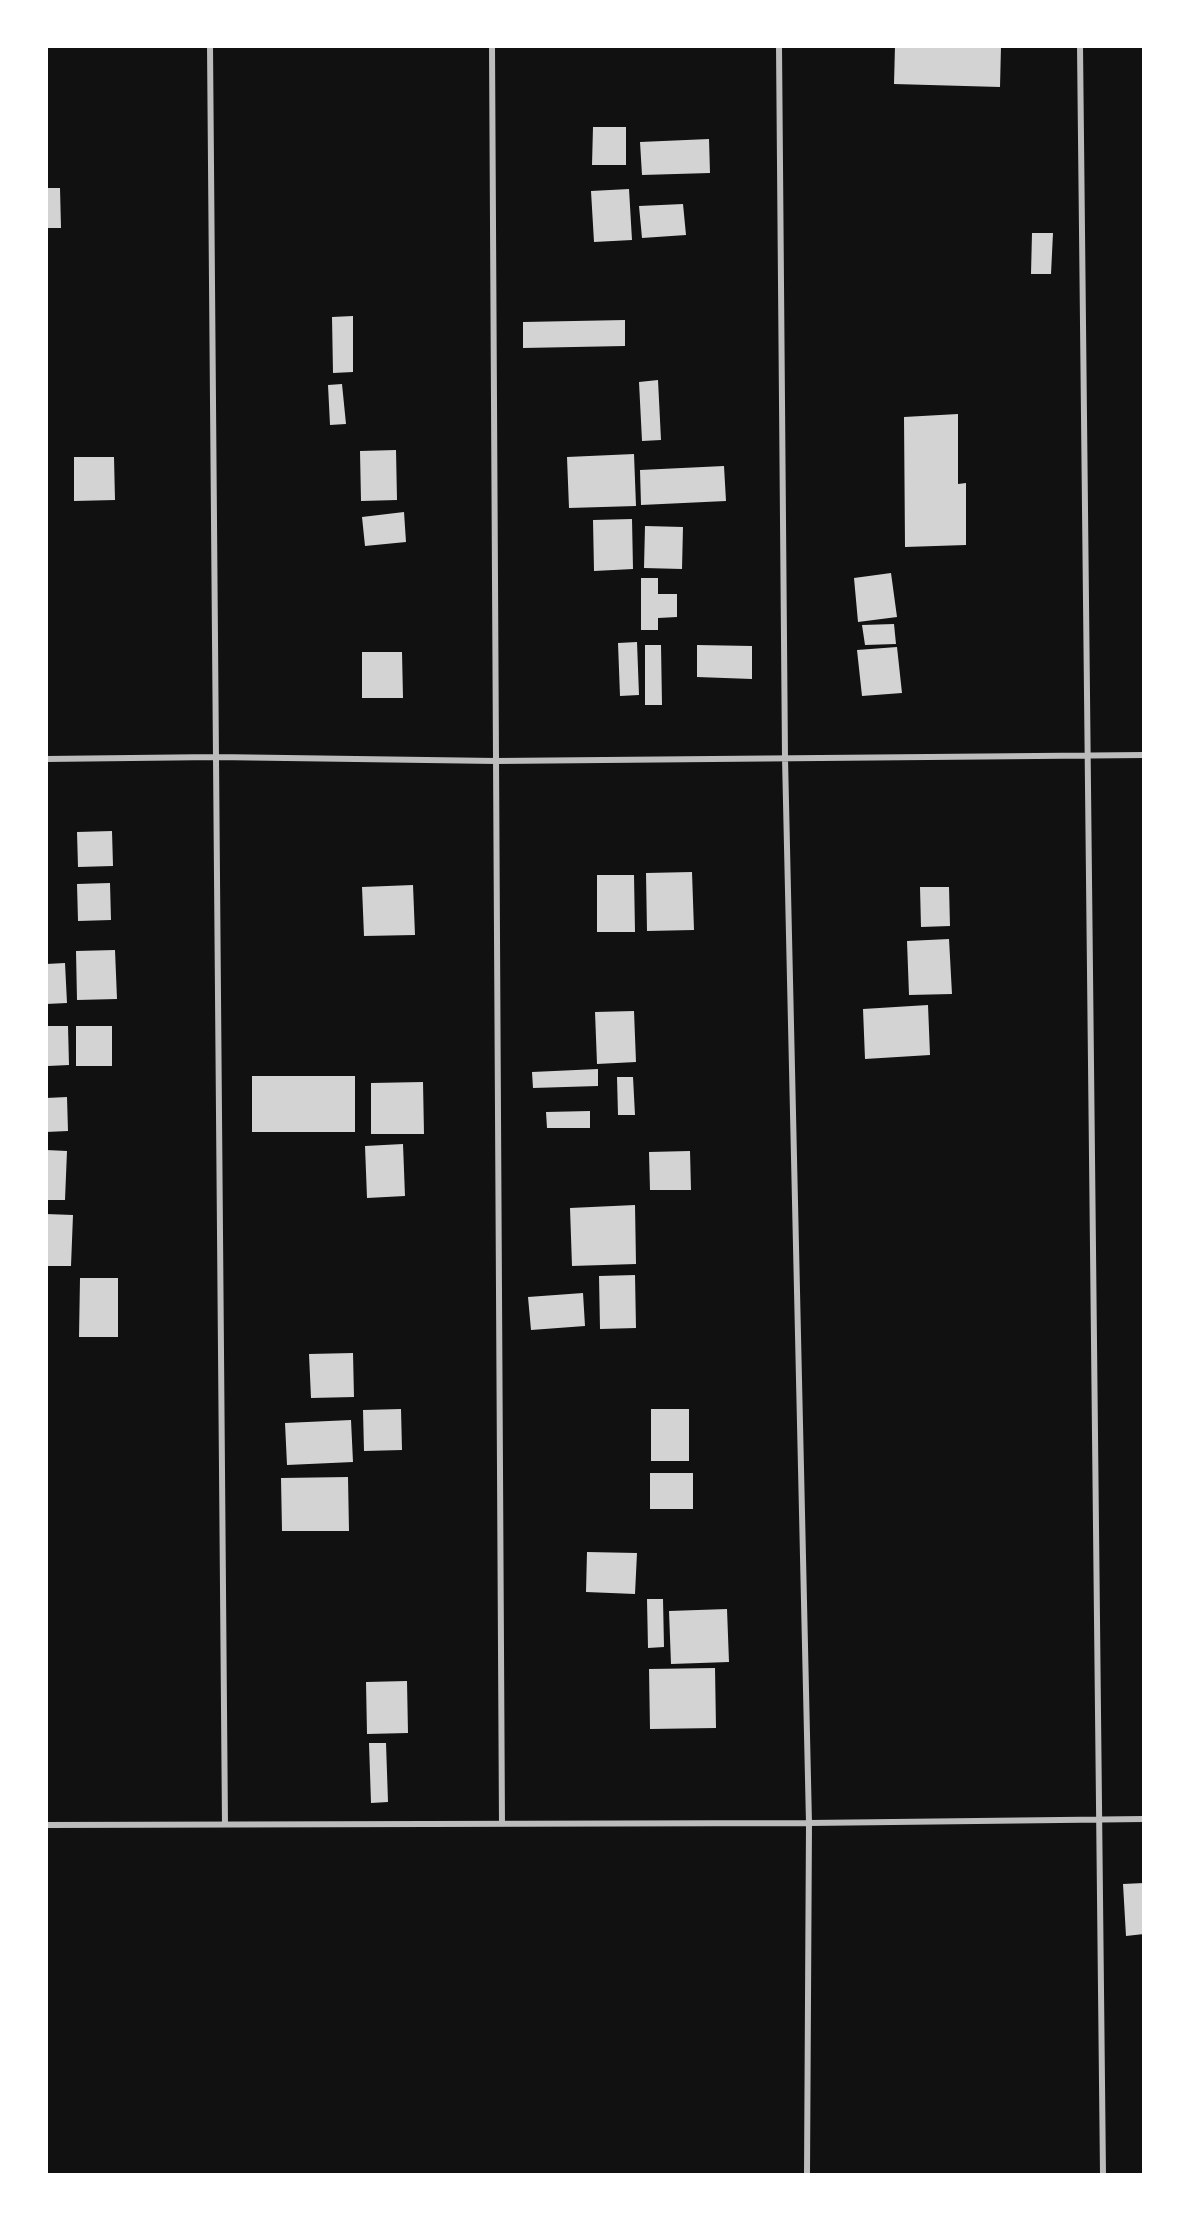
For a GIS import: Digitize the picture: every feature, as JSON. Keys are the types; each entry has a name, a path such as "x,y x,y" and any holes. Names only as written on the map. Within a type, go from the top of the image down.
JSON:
{"street":[{"path":"210,46 225,1824"},
{"path":"492,46 502,1824"},
{"path":"779,46 785,758 809,1822 807,2175"},
{"path":"1080,46 1103,2175"},
{"path":"46,759 496,761 1143,755"},
{"path":"46,1825 1143,1819"}],"building":[{"path":"895,46 1001,46 1000,87 894,84"},
{"path":"593,127 626,127 626,165 592,165"},
{"path":"709,139 710,173 642,175 640,142"},
{"path":"46,188 60,188 61,228 46,228"},
{"path":"629,189 632,240 594,242 591,191"},
{"path":"683,204 686,235 642,238 639,206"},
{"path":"1032,233 1053,233 1051,274 1031,274"},
{"path":"353,316 353,372 333,373 332,317"},
{"path":"625,320 625,346 523,348 523,322"},
{"path":"658,380 661,440 642,441 639,382"},
{"path":"342,384 346,424 330,425 328,385"},
{"path":"958,414 958,484 966,483 966,545 905,547 904,417"},
{"path":"396,450 397,500 361,501 360,451"},
{"path":"634,454 636,506 569,508 567,457"},
{"path":"74,457 114,457 115,500 74,501"},
{"path":"724,466 726,501 641,505 640,470"},
{"path":"404,512 406,542 365,546 362,517"},
{"path":"632,519 633,569 594,571 593,520"},
{"path":"645,526 683,527 682,569 644,568"},
{"path":"891,573 897,617 858,622 854,578"},
{"path":"641,578 658,578 658,594 677,594 677,617 658,618 658,630 641,630"},
{"path":"894,624 896,644 865,645 862,625"},
{"path":"637,642 639,695 620,696 618,643"},
{"path":"645,645 661,645 662,705 645,705"},
{"path":"697,645 752,646 752,679 697,677"},
{"path":"897,647 902,693 862,696 857,650"},
{"path":"362,652 402,652 403,698 362,698"},
{"path":"112,831 113,866 78,867 77,832"},
{"path":"692,872 694,930 647,931 646,873"},
{"path":"597,875 634,875 635,932 597,932"},
{"path":"110,883 111,920 78,921 77,884"},
{"path":"413,885 415,935 364,936 362,887"},
{"path":"920,887 949,887 950,926 921,927"},
{"path":"949,939 952,994 909,995 907,941"},
{"path":"115,950 117,999 77,1000 76,951"},
{"path":"65,963 67,1003 46,1004 46,964"},
{"path":"928,1005 930,1055 865,1059 863,1009"},
{"path":"634,1011 636,1062 597,1064 595,1012"},
{"path":"46,1026 68,1026 69,1065 48,1066"},
{"path":"76,1026 112,1026 112,1066 76,1066"},
{"path":"598,1069 598,1086 533,1088 532,1072"},
{"path":"252,1076 355,1076 355,1132 252,1132"},
{"path":"617,1077 633,1077 635,1115 618,1115"},
{"path":"423,1082 424,1134 371,1134 371,1083"},
{"path":"67,1097 68,1131 46,1132 46,1098"},
{"path":"590,1111 590,1128 547,1128 546,1112"},
{"path":"403,1144 405,1196 367,1198 365,1146"},
{"path":"46,1150 67,1151 65,1200 46,1200"},
{"path":"690,1151 691,1190 650,1190 649,1152"},
{"path":"635,1205 636,1264 572,1266 570,1208"},
{"path":"46,1214 73,1215 71,1266 46,1266"},
{"path":"635,1275 636,1328 600,1329 599,1276"},
{"path":"80,1278 118,1278 118,1337 79,1337"},
{"path":"583,1293 585,1326 531,1330 528,1297"},
{"path":"353,1353 354,1397 311,1398 309,1354"},
{"path":"401,1409 402,1450 364,1451 363,1410"},
{"path":"651,1409 689,1409 689,1461 651,1461"},
{"path":"351,1420 353,1462 287,1465 285,1423"},
{"path":"650,1473 693,1473 693,1509 650,1509"},
{"path":"348,1477 349,1531 282,1531 281,1478"},
{"path":"587,1552 637,1553 635,1594 586,1592"},
{"path":"647,1599 663,1599 664,1647 648,1648"},
{"path":"727,1609 729,1662 671,1664 669,1611"},
{"path":"715,1668 716,1728 650,1729 649,1669"},
{"path":"407,1681 408,1733 367,1734 366,1682"},
{"path":"369,1743 386,1743 388,1802 371,1803"},
{"path":"1144,1883 1144,1934 1126,1936 1123,1884"}]}
